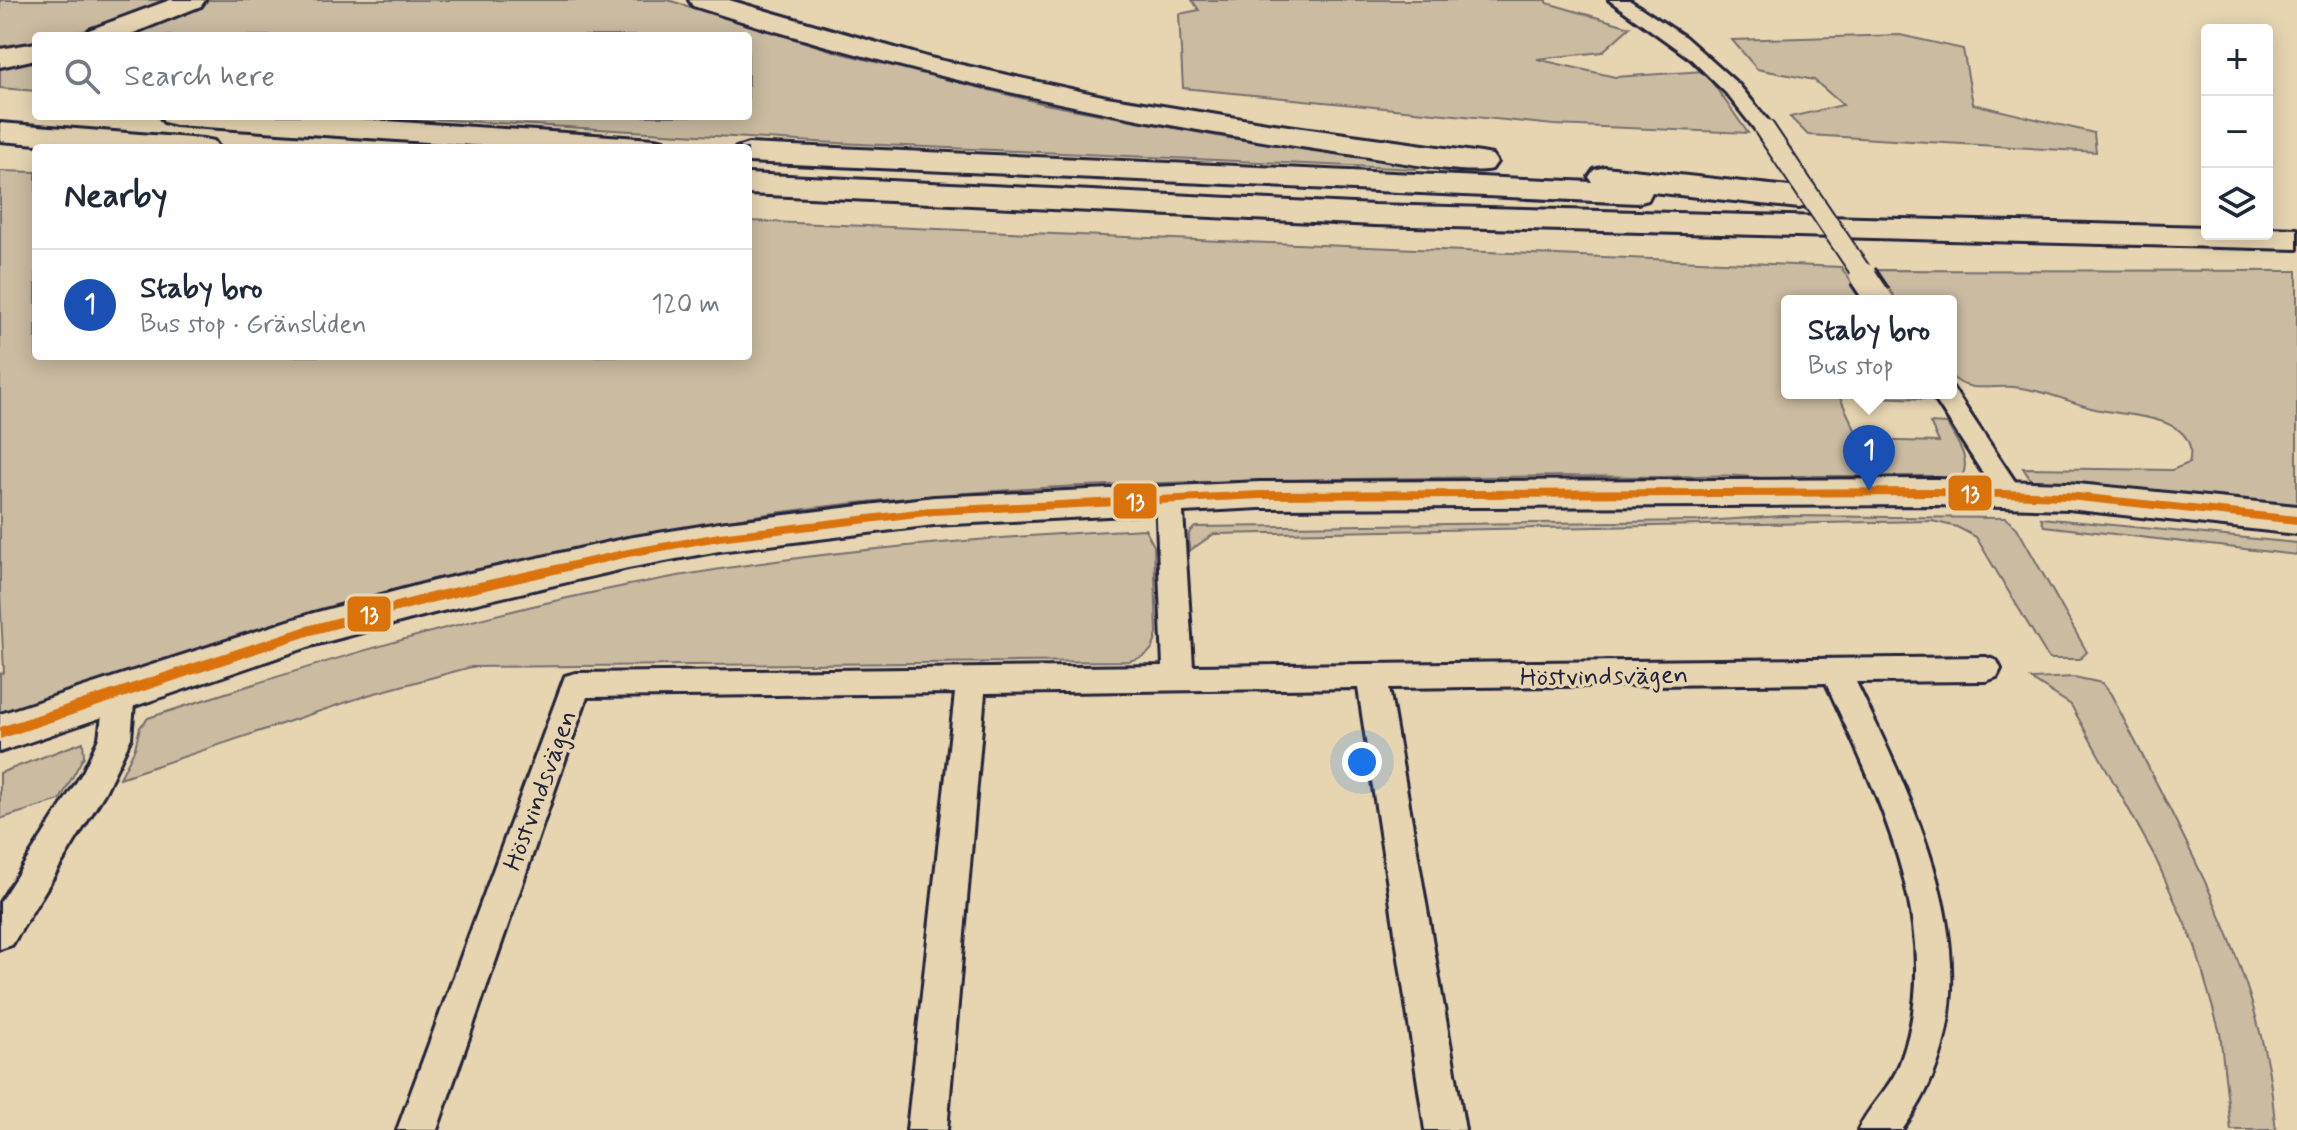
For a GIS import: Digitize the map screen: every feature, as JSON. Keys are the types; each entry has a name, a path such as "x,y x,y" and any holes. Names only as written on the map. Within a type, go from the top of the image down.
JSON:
{"highway":[{"path":"111,32 192,0"},
{"path":"702,0 876,53 1052,95 1180,119 1423,155 1799,198"},
{"path":"0,58 32,52"},
{"path":"235,120 594,144"},
{"path":"0,132 147,144"},
{"path":"0,141 147,144"},
{"path":"752,153 1358,183 1799,198 2201,207"},
{"path":"752,184 1390,215 2297,239"},
{"path":"2273,208 2297,209"}],"street":[{"path":"1617,0 1684,42 1748,104 1876,295"},
{"path":"1947,399 2009,493"},
{"path":"0,733 337,623 434,597 628,553 828,521 934,511 1169,497 1685,491 2009,493 2068,496 2297,520"},
{"path":"1169,497 1179,680"},
{"name":"Höstvindsvägen","path":"417,1130 576,685 1986,669"},
{"path":"1836,672 1906,824 1922,870 1932,918 1934,971 1930,1024 1915,1074 1878,1130"},
{"path":"1372,678 1445,1130"},
{"path":"927,1130 971,682"},
{"path":"0,933 94,782 115,738 120,692"}],"shaded area":[{"path":"0,0 174,0 107,25 77,32 32,32 32,45 0,51"},
{"path":"208,0 668,0 840,53 1045,104 1228,138 1414,163 1416,169 816,142 447,120 752,120 752,32 132,32"},
{"path":"1192,0 1547,0 1547,3 1630,27 1602,52 1537,59 1615,77 1704,71 1748,133 1554,125 1183,88 1179,14 1199,10"},
{"path":"1900,35 1963,49 1973,104 2094,133 2096,152 1808,135 1790,117 1843,105 1814,80 1757,69 1732,40"},
{"path":"32,59 32,91 0,88 0,65"},
{"path":"0,171 32,172 32,360 752,360 752,221 1841,267 1860,295 1781,295 1781,399 1840,399 1860,440 1939,442 1930,423 1947,424 1962,452 1965,467 1959,481 1937,485 1932,476 1792,476 1796,485 1722,475 1255,481 994,491 820,507 640,536 454,577 271,628 0,718 0,674 4,672 0,593"},
{"path":"1876,270 2297,271 2297,506 2125,488 2032,482 2023,468 2172,470 2189,463 2190,446 2183,434 2156,420 2091,408 2024,388 1964,385 1957,381 1957,295 1893,295"},
{"path":"1783,516 2005,518 2017,528 2087,652 2080,659 2049,659 1976,537 1957,527 1932,521 1214,534 1189,551 1189,533 1195,527 1702,521"},
{"path":"2041,518 2297,543 2297,555 2044,526"},
{"path":"1145,529 1154,546 1157,633 1152,649 1128,661 471,667 368,695 120,778 135,748 140,727 148,718 365,650 475,620 655,580 794,558 934,543"},
{"path":"2074,677 2102,683 2111,694 2222,920 2255,1014 2269,1071 2276,1130 2231,1130 2220,1033 2195,946 2154,855 2071,705 2031,679"},
{"path":"83,742 84,756 60,800 0,819 0,773"}],"transit line":[{"name":"13","path":"0,733 310,630 434,597 628,553 719,537 934,511 1260,495 1936,492 2068,496 2297,520"}],"place":[{"name":"Staby bro","path":"1869,491"}]}
